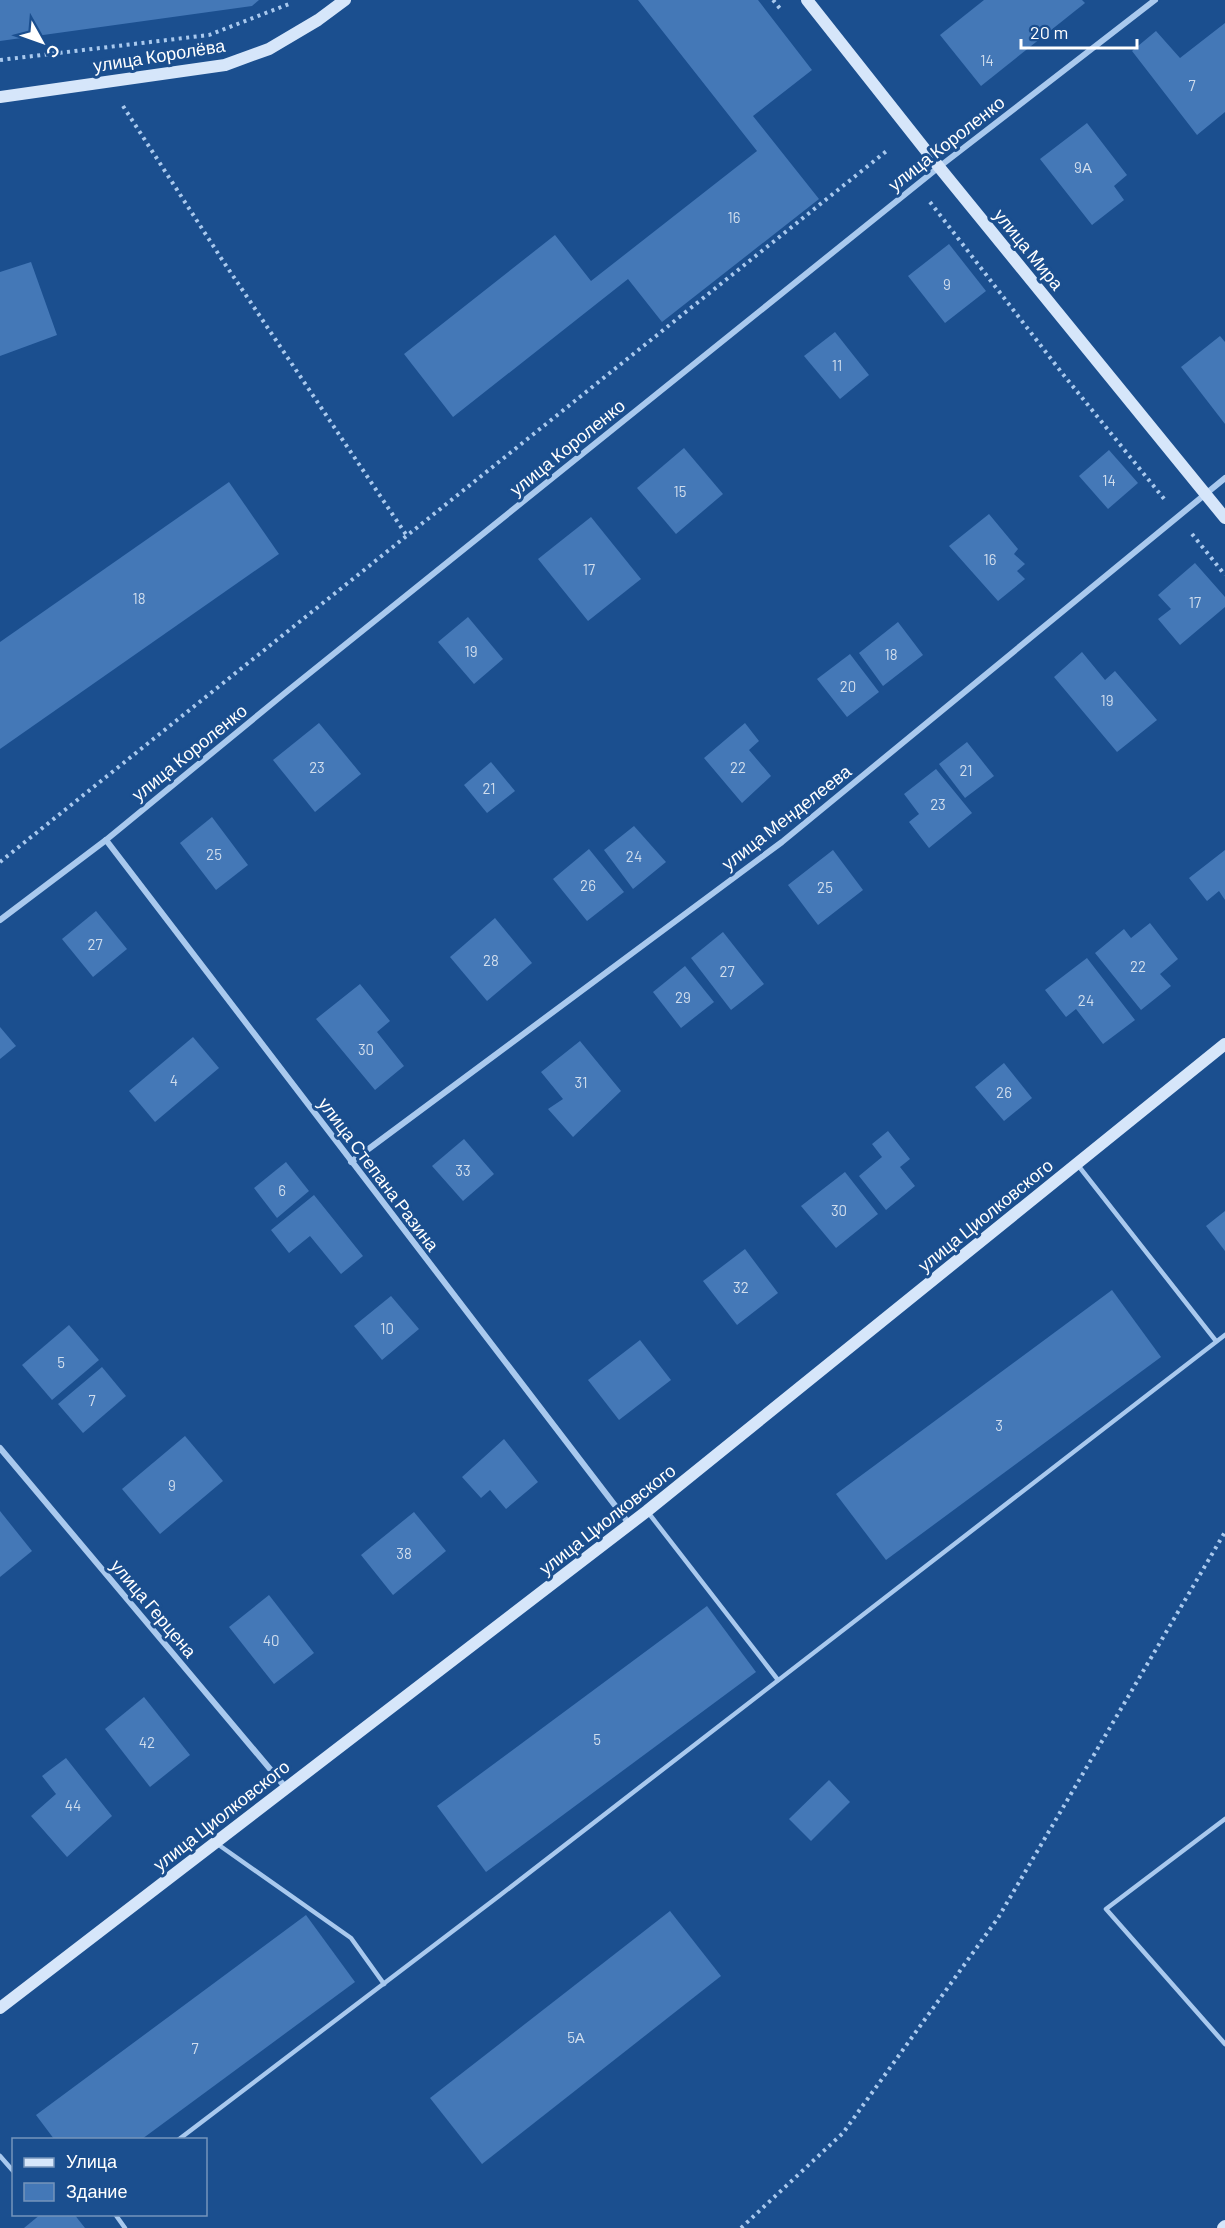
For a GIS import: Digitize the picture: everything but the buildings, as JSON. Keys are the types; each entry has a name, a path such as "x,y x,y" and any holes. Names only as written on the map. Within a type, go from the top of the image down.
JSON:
{"street":[{"name":"улица Королёва","path":"0,97 225,65 269,49 318,20 345,0"},
{"name":"улица Мира","path":"807,0 939,167 1225,518"},
{"name":"улица Короленко","path":"0,920 106,840 939,167 1155,0"},
{"name":"улица Менделеева","path":"351,1162 782,842 1225,478"},
{"name":"улица Степана Разина","path":"106,840 630,1525"},
{"name":"улица Циолковского","path":"0,2008 630,1525 1225,1044"},
{"name":"улица Герцена","path":"1,1451 285,1788"}],"lane":[{"path":"1077,1164 1216,1341"},
{"path":"179,2138 384,1984 1225,1335"},
{"path":"647,1511 778,1680"},
{"path":"1225,1819 1106,1908 1225,2044"},
{"path":"216,1843 351,1938 384,1984"},
{"path":"0,2156 12,2170"}],"path":[{"path":"0,60 209,35 295,0"},
{"path":"773,0 788,19"},
{"path":"107,82 221,258 407,536"},
{"path":"882,140 896,158"},
{"path":"0,862 889,149"},
{"path":"925,196 1062,373 1166,501"},
{"path":"1188,529 1225,575"},
{"path":"741,2228 843,2133 998,1918 1225,1532"}]}
